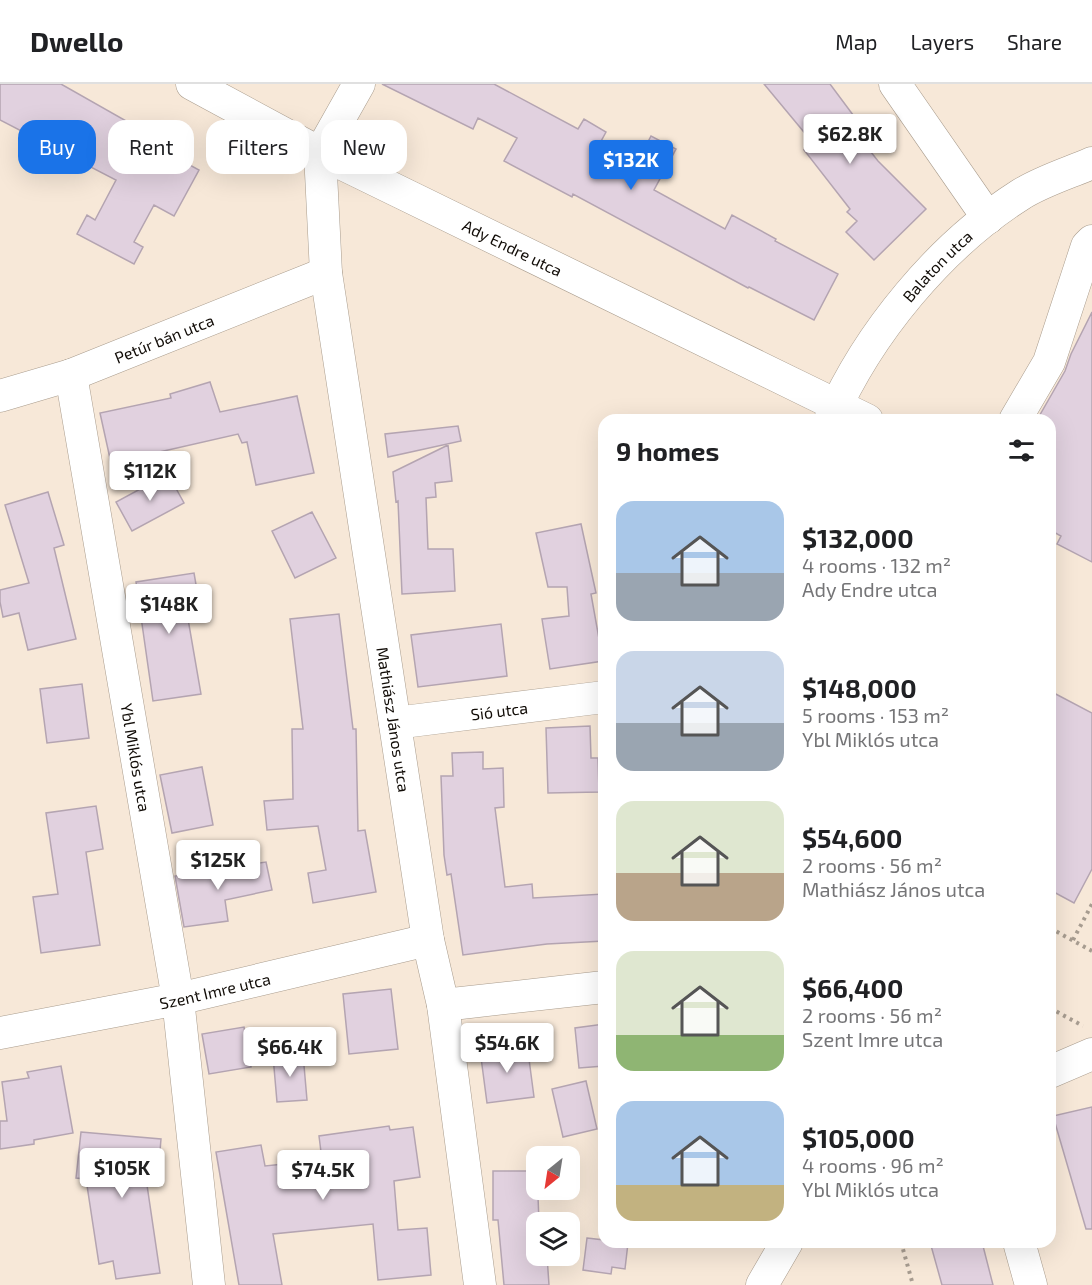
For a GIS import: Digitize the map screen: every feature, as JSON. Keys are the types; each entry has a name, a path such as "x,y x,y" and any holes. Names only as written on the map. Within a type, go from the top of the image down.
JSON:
{"street":[{"name":"Ady Endre utca","path":"192,84 320,153 833,412"},
{"path":"320,153 360,84"},
{"path":"895,84 988,218"},
{"name":"Mathiász János utca","path":"320,153 326,273 428,940 443,1005 480,1285"},
{"name":"Balaton utca","path":"833,412 874,339 907,296 947,254 988,218 1022,193 1092,163"},
{"path":"1019,414 1049,362 1087,246 1092,242"},
{"name":"Petúr bán utca","path":"0,396 71,375 326,273"},
{"name":"Ybl Miklós utca","path":"71,375 178,999 209,1285"},
{"name":"Sió utca","path":"395,723 598,698"},
{"name":"Szent Imre utca","path":"0,1033 178,999 428,940"},
{"path":"443,1005 598,988"},
{"path":"1056,1069 1092,1054"},
{"path":"762,1285 784,1248"},
{"path":"1021,1248 1031,1285"}],"path":[{"path":"1073,940 1092,904"},
{"path":"1056,931 1092,951"},
{"path":"1056,1011 1085,1027 1092,1024"},
{"path":"903,1248 913,1285"}],"building":[{"path":"0,84 61,84 124,120 108,120 108,174 194,174 194,167 199,170 174,216 154,205 134,242 143,247 134,264 77,234 87,215 95,220 116,180 96,170 96,120 18,120 18,129 0,120"},
{"path":"382,84 494,84 578,129 584,119 606,132 599,145 636,165 651,136 676,149 654,190 725,229 732,215 776,239 775,241 838,274 814,320 748,288 573,194 572,197 504,161 517,138 478,118 473,129"},
{"path":"764,84 830,84 862,127 856,133 878,161 926,209 874,260 846,232 857,221 847,212 850,209 804,150 813,143"},
{"path":"1092,312 1092,562 1057,544 1061,536 1056,533 1056,414 1040,414 1065,371"},
{"path":"210,382 220,412 297,396 314,473 256,485 247,442 242,443 238,434 111,463 100,413 171,398 170,394"},
{"path":"458,426 461,441 388,457 385,434"},
{"path":"448,445 452,481 435,483 436,497 426,498 428,549 453,549 455,591 402,594 398,501 396,502 393,472"},
{"path":"168,474 184,503 132,531 116,502"},
{"path":"48,492 64,545 54,548 76,639 28,650 19,613 3,617 0,602 0,590 29,583 5,505"},
{"path":"312,512 336,558 295,578 272,531"},
{"path":"581,524 596,593 591,594 598,633 598,662 550,669 542,619 569,616 567,587 548,587 536,533"},
{"path":"194,573 198,596 189,597 193,618 188,619 201,694 153,701 136,582"},
{"path":"339,614 353,729 356,729 358,831 365,830 376,892 313,903 308,873 326,870 318,826 267,830 264,801 293,799 292,729 303,729 290,619"},
{"path":"501,624 507,676 418,687 411,635"},
{"path":"82,684 89,738 47,743 40,689"},
{"path":"1056,694 1092,713 1092,869 1074,903 1056,893"},
{"path":"590,726 591,758 598,758 598,792 548,793 546,728"},
{"path":"483,752 483,769 503,768 504,807 495,808 505,887 532,884 533,898 598,894 598,941 547,944 463,955 451,874 447,875 444,855 441,776 453,776 452,753"},
{"path":"202,767 213,825 172,833 160,775"},
{"path":"96,806 103,849 86,852 100,945 41,953 33,897 58,894 46,813"},
{"path":"266,862 272,890 225,900 228,921 184,927 175,876"},
{"path":"391,989 398,1049 349,1054 343,994"},
{"path":"598,1025 598,1066 579,1068 575,1028"},
{"path":"244,1027 251,1067 209,1074 202,1034"},
{"path":"527,1044 534,1097 487,1103 480,1050"},
{"path":"303,1054 307,1100 277,1102 273,1056"},
{"path":"61,1066 73,1133 34,1140 34,1144 0,1149 0,1121 7,1121 2,1082 29,1078 27,1072"},
{"path":"586,1081 597,1129 563,1137 552,1089"},
{"path":"1092,1107 1092,1229 1086,1229 1056,1126 1056,1115"},
{"path":"389,1126 390,1130 413,1127 420,1177 394,1181 398,1230 427,1228 431,1275 378,1280 373,1224 273,1234 282,1285 239,1285 216,1152 261,1145 265,1166 322,1160 319,1136"},
{"path":"81,1132 161,1139 157,1186 147,1185 160,1273 116,1279 113,1261 99,1264 86,1179 76,1178"},
{"path":"493,1171 526,1171 526,1200 538,1200 539,1212 526,1212 526,1266 548,1266 549,1285 504,1285 498,1220 493,1220"},
{"path":"587,1238 598,1239 598,1248 627,1248 625,1269 612,1267 611,1274 583,1270"},
{"path":"932,1248 984,1248 993,1285 942,1285"}]}
